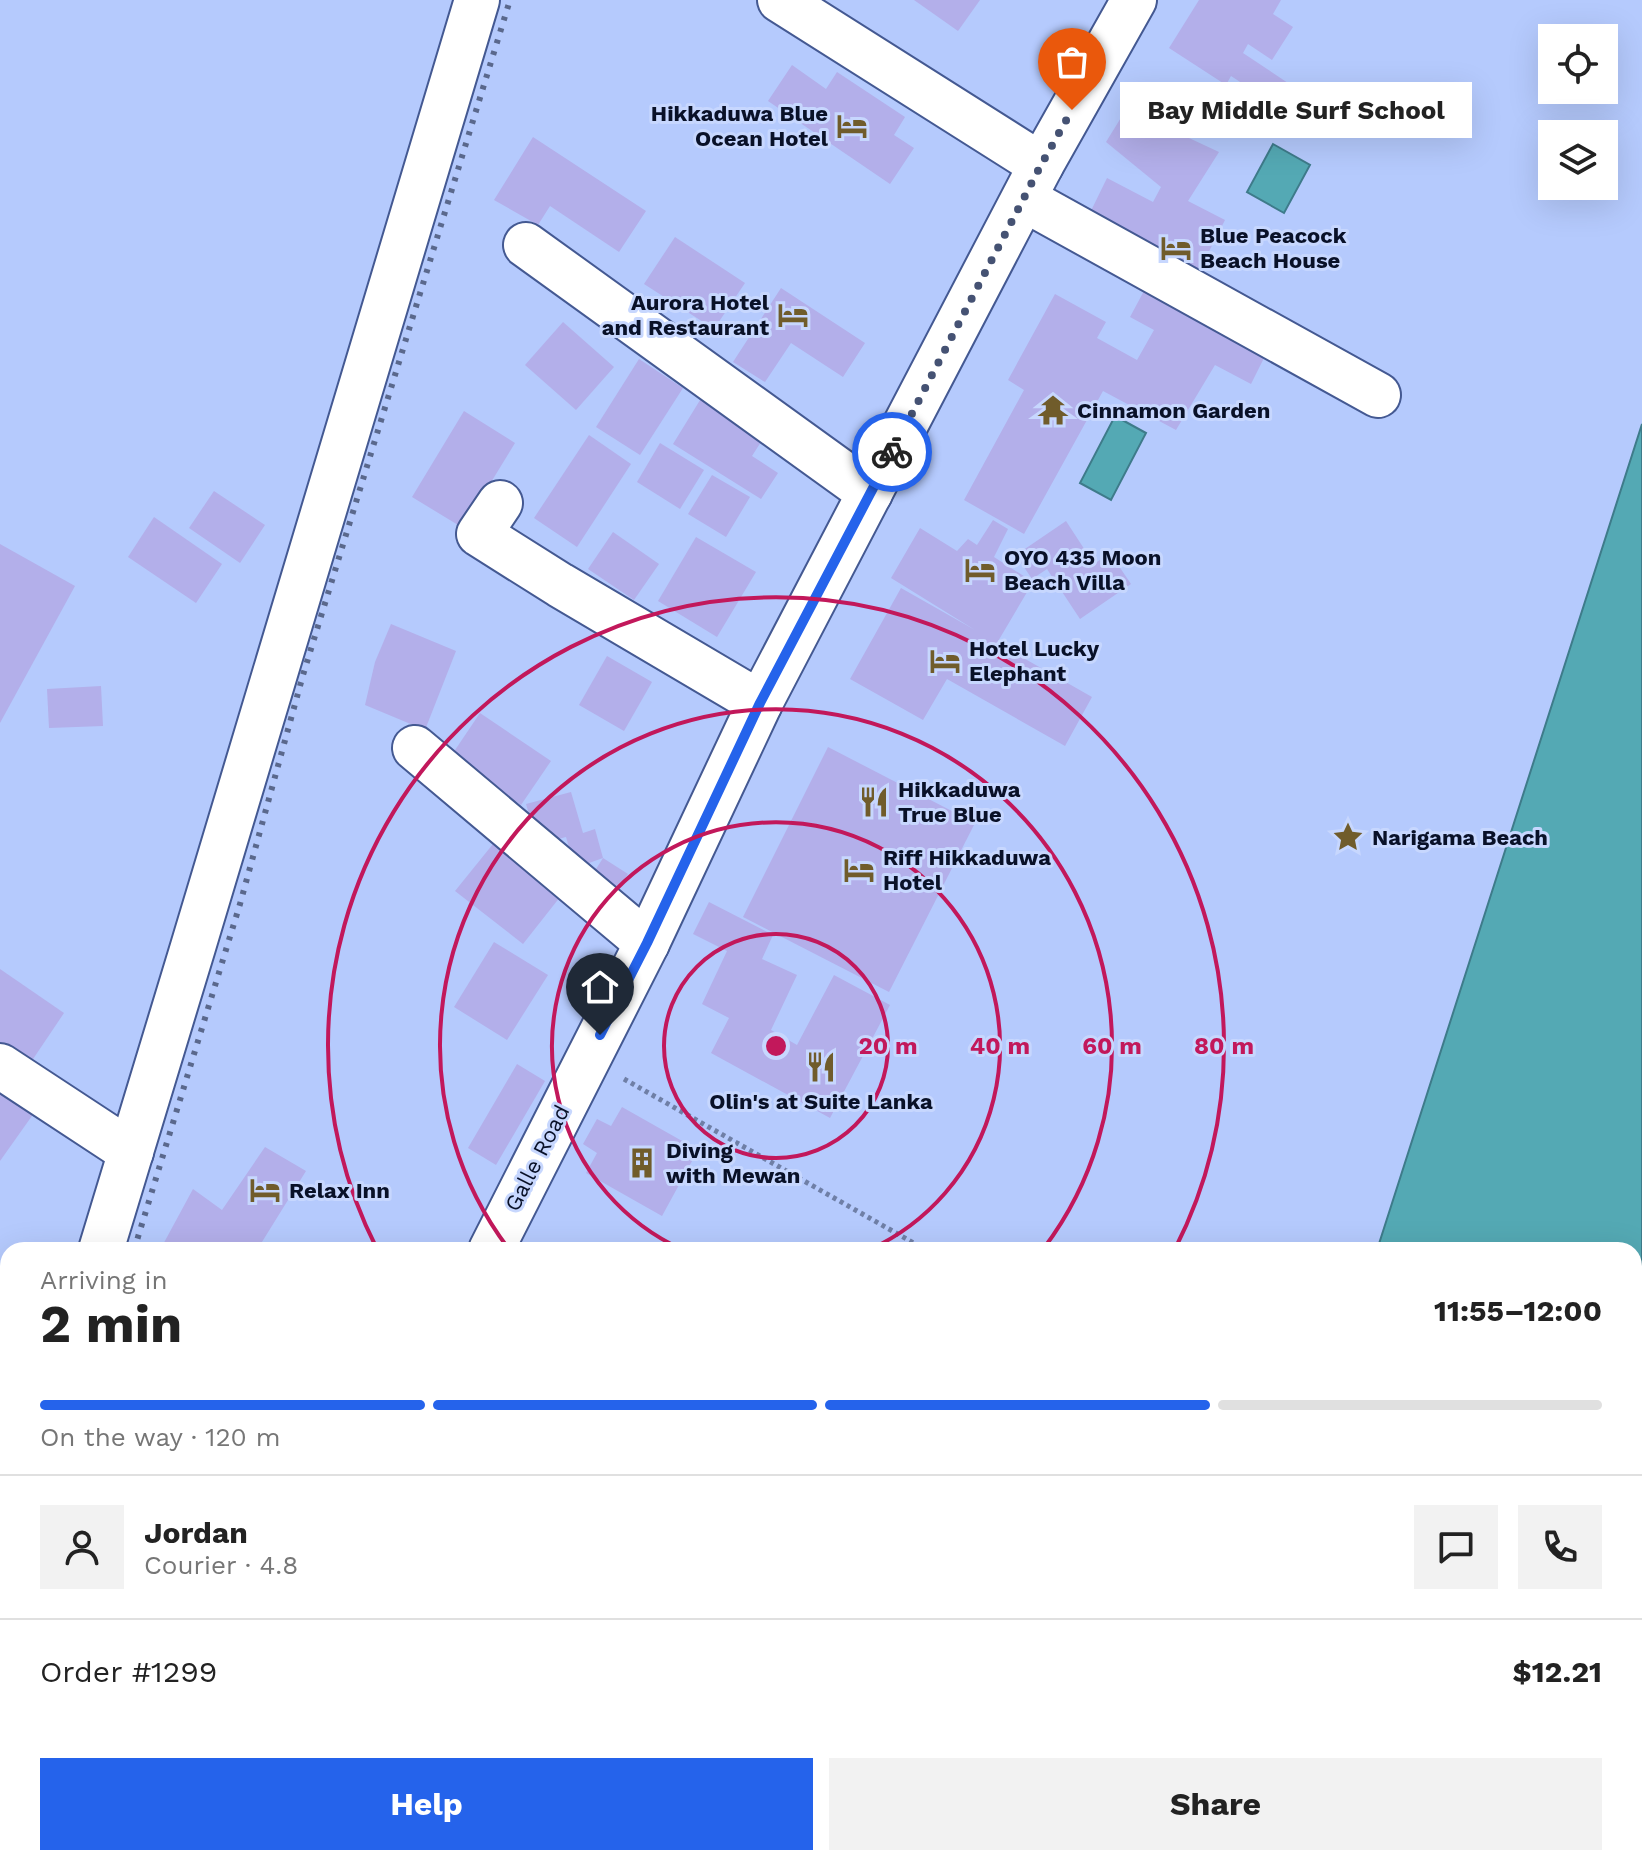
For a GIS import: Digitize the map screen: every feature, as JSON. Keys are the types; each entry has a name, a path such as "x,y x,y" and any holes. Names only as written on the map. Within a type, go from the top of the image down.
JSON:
{"main road":[{"path":"103,1242 477,0"},
{"path":"780,0 1032,182 1378,395"},
{"name":"Galle Road","path":"495,1242 647,943 760,703 1032,182 1134,0"},
{"path":"526,245 870,493"},
{"path":"500,503 479,534 760,703"},
{"path":"415,748 647,943"},
{"path":"0,1066 131,1152"}],"path":[{"path":"588,1059 912,1242"}],"shaded area":[{"path":"1273,144 1310,165 1284,213 1247,192"},
{"path":"1115,416 1146,433 1111,500 1080,483"},
{"path":"1642,424 1642,1242 1380,1242"}],"building":[{"path":"914,0 980,0 958,31"},
{"path":"1199,0 1281,0 1273,14 1293,27 1272,60 1248,44 1243,53 1339,117 1326,138 1231,76 1226,85 1169,48"},
{"name":"Hikkaduwa Blue Ocean Hotel","path":"792,65 826,89 837,72 905,117 894,135 914,148 890,184 768,101"},
{"path":"1135,95 1189,138 1219,152 1188,201 1225,220 1196,277 1087,219 1107,178 1153,202 1161,187 1106,142"},
{"path":"533,137 646,211 619,252 550,206 538,225 494,200"},
{"path":"675,237 745,283 714,329 644,284"},
{"name":"Aurora Hotel and Restaurant","path":"781,288 865,343 843,377 791,343 765,382 733,362"},
{"name":"Cinnamon Garden","path":"1145,289 1266,354 1251,384 1215,365 1176,430 1103,391 1024,534 964,500 1024,390 1008,380 1055,294 1106,322 1097,338 1137,360 1154,330 1130,317"},
{"path":"563,322 614,367 576,410 525,365"},
{"path":"639,359 683,388 640,455 596,427"},
{"path":"705,392 768,431 752,456 778,473 761,499 673,444"},
{"path":"464,411 515,443 463,528 412,497"},
{"path":"589,435 631,464 577,547 534,518"},
{"path":"660,443 704,470 680,509 637,482"},
{"path":"712,475 750,497 726,537 688,514"},
{"path":"214,491 265,525 240,563 189,528"},
{"path":"154,517 222,564 196,603 128,557"},
{"name":"Hotel Lucky Elephant","path":"993,520 1008,529 994,557 1033,582 997,643 1092,697 1065,746 947,679 923,720 850,679 901,588 975,630 891,578 920,528 957,551 968,539 977,545"},
{"path":"1066,521 1094,564 1110,553 1131,584 1080,619 1047,569 1032,579 1016,555"},
{"path":"613,532 659,564 634,600 588,569"},
{"path":"696,537 756,572 717,637 658,601"},
{"path":"0,544 75,586 0,723"},
{"path":"391,624 456,651 425,730 365,705 375,662"},
{"path":"607,656 652,682 624,731 579,705"},
{"path":"101,686 103,726 49,728 47,689"},
{"path":"480,713 551,761 521,805 451,756"},
{"name":"Riff Hikkaduwa Hotel","path":"828,747 975,823 889,992 743,917"},
{"path":"571,792 583,833 595,829 603,858 575,868 566,837 538,844 526,804"},
{"path":"497,839 564,892 523,944 455,891"},
{"path":"603,858 628,874 615,893 591,877"},
{"path":"709,902 773,935 762,959 797,975 771,1030 797,1045 834,975 890,1005 830,1118 711,1053 729,1018 702,1004 727,951 693,934"},
{"path":"494,942 548,975 507,1040 454,1007"},
{"path":"0,969 64,1013 25,1071 0,1055"},
{"path":"517,1064 545,1081 496,1165 468,1148"},
{"path":"0,1078 39,1106 0,1161"},
{"name":"Diving with Mewan","path":"622,1107 698,1150 662,1216 586,1173 597,1153 583,1144 597,1119 611,1126"},
{"name":"Relax Inn","path":"265,1147 306,1171 262,1242 164,1242 193,1189 222,1210"}],"railway":[{"path":"136,1242 240,904 303,675 510,0"}],"way so far":[{"path":"892,452 1072,110"}],"place":[{"name":"Bay Middle Surf School","path":"1072,110"},
{"name":"Hikkaduwa Blue Ocean Hotel","path":"852,126"},
{"name":"Blue Peacock Beach House","path":"1176,248"},
{"name":"Aurora Hotel and Restaurant","path":"793,315"},
{"name":"Cinnamon Garden","path":"1053,410"},
{"name":"OYO 435 Moon Beach Villa","path":"980,570"},
{"name":"Hotel Lucky Elephant","path":"945,661"},
{"name":"Hikkaduwa True Blue","path":"874,802"},
{"name":"Narigama Beach","path":"1348,837"},
{"name":"Riff Hikkaduwa Hotel","path":"859,870"},
{"name":"Olin's at Suite Lanka","path":"821,1067"},
{"name":"Diving with Mewan","path":"642,1163"},
{"name":"Relax Inn","path":"265,1190"}],"route":[{"path":"600,1035 760,703 892,452"}]}
